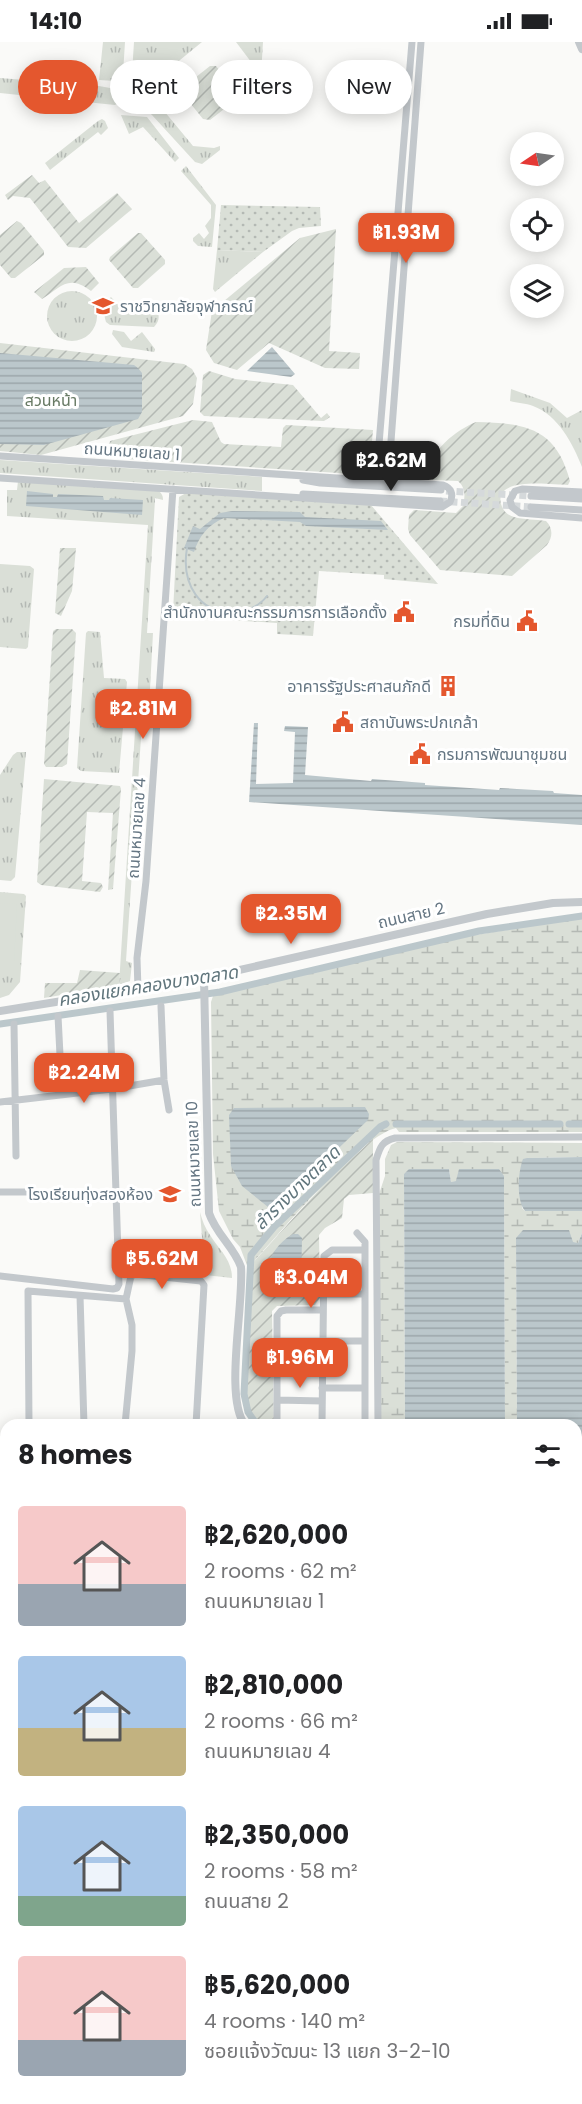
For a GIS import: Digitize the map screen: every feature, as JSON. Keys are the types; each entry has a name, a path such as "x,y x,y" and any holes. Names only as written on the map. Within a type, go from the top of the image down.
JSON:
{"street":[{"path":"378,481 383,466 379,444 412,42"},
{"path":"388,481 421,42"},
{"path":"579,42 582,49"},
{"path":"379,444 383,454 387,454 390,450"},
{"name":"ถนนหมายเลข 1","path":"0,456 420,483 446,486 452,492 450,502 442,507 261,495"},
{"name":"ถนนหมายเลข 1","path":"262,473 320,483 441,490"},
{"path":"0,478 261,495 319,494 440,501"},
{"name":"ถนนหมายเลข 4","path":"138,990 137,958 149,834 173,489"},
{"path":"582,492 522,489 515,491 511,497 512,507 516,512 582,518"},
{"path":"531,496 582,499"},
{"path":"531,507 582,510"},
{"name":"ถนนสาย 2","path":"0,1011 204,978 487,914 553,903 582,902"},
{"name":"ถนนหมายเลข 10","path":"204,978 209,1213 213,1225 234,1252 241,1267 234,1394 240,1419"},
{"path":"161,1006 164,1080 169,1110"},
{"path":"0,1276 113,1289 119,1284 110,1011"},
{"path":"58,1016 62,1094"},
{"path":"14,1024 16,1155"},
{"path":"0,1102 112,1089 164,1080"},
{"path":"378,1419 376,1160 381,1145 386,1140 395,1138 582,1137"},
{"path":"0,1192 36,1192"},
{"path":"357,1233 365,1242 365,1419"},
{"path":"322,1419 326,1253 333,1250 365,1250"},
{"path":"126,1419 132,1351 131,1317 126,1299 129,1280 135,1274 201,1281 204,1285 196,1419"},
{"path":"29,1419 28,1291 126,1299"},
{"path":"324,1294 365,1294"},
{"path":"80,1296 84,1419"},
{"path":"277,1419 277,1318 282,1311 323,1310"},
{"path":"277,1341 365,1341"},
{"path":"277,1371 322,1371"},
{"path":"322,1389 365,1388"},
{"path":"277,1400 322,1401"}],"green space":[{"path":"103,42 125,42 124,60 110,60 110,81 99,80"},
{"path":"134,42 202,42 180,60 133,60"},
{"path":"236,42 263,42 262,60 250,60"},
{"path":"211,66 211,114 218,114 210,120 203,119 199,114 199,75"},
{"path":"0,78 18,79 18,95 0,93"},
{"path":"98,86 110,88 110,104 98,103"},
{"path":"167,114 193,146 214,148 220,146 220,150 202,164 195,162 152,115"},
{"path":"121,115 147,117 179,158 175,162 143,127 129,134"},
{"path":"102,119 108,128 101,135 98,132 50,170 45,163"},
{"path":"186,166 216,205 212,247 198,246 193,241 199,233 204,239 209,233 205,226 211,218 211,205 181,171"},
{"path":"32,175 39,183 45,180 79,223 117,193 132,209 86,248 68,247 30,198 13,196 8,200 5,195"},
{"path":"221,205 320,207 321,226 292,231 263,252 217,250"},
{"path":"17,221 44,251 44,255 15,278 11,278 0,265 0,235"},
{"path":"336,229 329,351 360,353 359,369 325,368 269,343 237,370 214,363 206,350 212,311 300,238"},
{"path":"138,233 141,233 165,260 165,264 138,288 133,288 109,260"},
{"path":"217,250 263,252 215,292 213,289"},
{"path":"86,267 99,283 91,291 76,283 70,283 59,287 42,299 34,292 64,268"},
{"path":"67,291 77,291 90,298 97,311 97,321 90,334 77,341 67,341 58,337 51,330 47,321 47,311 51,302 58,295"},
{"path":"111,297 120,307 148,309 155,303 159,315 158,321 154,327 110,325 106,322 104,312"},
{"path":"113,330 124,332 131,341 142,332 155,349 154,352 122,347 112,334"},
{"name":"สวนหน้า","path":"0,343 184,364 192,369 197,378 193,404 183,416 41,455 0,451"},
{"path":"209,371 235,379 293,385 321,418 327,413 330,417 324,421 204,416 200,412 203,375"},
{"path":"511,389 550,403 567,418 582,410 582,467 564,431 557,423 542,410 510,401"},
{"path":"193,420 212,422 224,444 281,447 283,428 286,425 373,430 369,475 112,458 108,452 110,441"},
{"path":"476,422 510,424 536,432 547,439 556,450 564,463 570,481 568,485 515,486 506,489 501,495 501,504 507,514 518,518 546,521 551,530 547,545 512,576 440,570 410,535 408,529 409,515 414,510 456,513 463,506 464,493 461,484 458,481 432,480 429,477 429,468 437,451 444,444"},
{"path":"0,460 262,477 262,491 0,473"},
{"path":"18,481 157,490 163,497 163,500 155,498 147,633 153,633 149,708 143,708 126,961 132,963 130,981 119,985 148,525 7,516 7,490 17,490"},
{"path":"186,493 371,505 438,584 384,579 384,575 319,571 313,636 277,634 277,623 177,617 173,612 179,497"},
{"path":"60,548 76,548 72,591 61,616 55,613"},
{"path":"0,564 30,566 34,569 26,649 0,647"},
{"path":"72,629 76,633 67,764 62,767 46,767 44,764 53,631"},
{"path":"88,631 100,632 104,678 125,679 127,682 119,773 81,771 77,768 86,633"},
{"path":"17,752 26,752 15,877 11,881 0,880 0,775"},
{"path":"44,779 120,786 113,889 108,890 113,813 87,812 82,881 101,883 103,887 100,892 41,885 37,882"},
{"path":"0,892 26,896 20,982 9,995 0,998"},
{"path":"0,903 17,904 14,961 0,961"},
{"path":"582,918 582,1132 399,1132 396,1128 380,1135 361,1149 319,1189 248,1268 240,1247 233,1239 219,1211 213,1154 211,1002 213,996 462,937"},
{"path":"80,970 120,973 119,985 44,998 45,983 77,983"},
{"path":"373,1139 373,1193 349,1195 344,1199 342,1218 325,1228 319,1235 320,1298 315,1305 277,1306 272,1311 274,1419 249,1419 245,1412 242,1396 248,1268 326,1182"},
{"path":"397,1142 582,1143 582,1157 527,1158 522,1208 525,1211 582,1211 582,1233 578,1243 516,1238 517,1419 505,1419 504,1176 451,1182 449,1169 404,1174 405,1419 381,1419 379,1194 385,1176 385,1159 391,1145"},
{"path":"200,1212 207,1230 230,1265 232,1278 205,1275"}],"water":[{"path":"272,347 295,374 291,377 247,371"},
{"name":"สวนหน้า","path":"0,353 134,365 142,373 142,412 138,419 44,445 0,444"},
{"path":"27,491 53,494 53,497 57,497 58,494 103,496 104,500 110,498 143,500 142,515 26,506"},
{"path":"232,511 300,512 305,517 381,521 388,530 306,526 300,522 224,518 205,532 194,552 184,548 193,526 200,529 220,513"},
{"path":"254,723 258,723 256,784 293,783 295,732 284,731 285,726 308,727 305,775 499,790 500,788 553,791 554,793 582,795 582,825 249,802"},
{"path":"365,1107 369,1114 368,1120 273,1211 242,1186 231,1166 229,1115 234,1108"},
{"path":"582,1157 582,1211 525,1211 520,1200 519,1186 523,1159"},
{"path":"409,1169 449,1169 451,1182 456,1181 459,1169 499,1169 504,1176 505,1419 405,1419 404,1174"},
{"path":"523,1230 569,1230 573,1242 578,1243 582,1233 582,1419 517,1419 516,1238"},
{"path":"293,1234 298,1234 302,1238 300,1293 272,1293 267,1276 270,1260 279,1245"}],"waterway":[{"path":"187,548 186,561 190,585 203,603 213,609 239,611 255,606 267,596"},
{"name":"คลองแยกคลองบางตลาด","path":"0,1024 220,992 479,931 582,916"},
{"name":"ลำรางบางตลาด","path":"253,1419 248,1412 244,1394 251,1255 274,1227 380,1127 386,1124"},
{"name":"ลำรางบางตลาด","path":"396,1124 560,1124"},
{"name":"ลำรางบางตลาด","path":"569,1124 582,1124"}],"tunnel":[{"path":"446,491 531,496"},
{"path":"440,501 531,507"}],"place":[{"name":"ราชวิทยาลัยจุฬาภรณ์","path":"103,306"},
{"name":"สำนักงานคณะกรรมการการเลือกตั้ง","path":"404,612"},
{"name":"กรมที่ดิน","path":"527,621"},
{"name":"อาคารรัฐประศาสนภักดี","path":"448,686"},
{"name":"สถาบันพระปกเกล้า","path":"343,722"},
{"name":"กรมการพัฒนาชุมชน","path":"420,754"},
{"name":"โรงเรียนทุ่งสองห้อง","path":"170,1194"}]}
